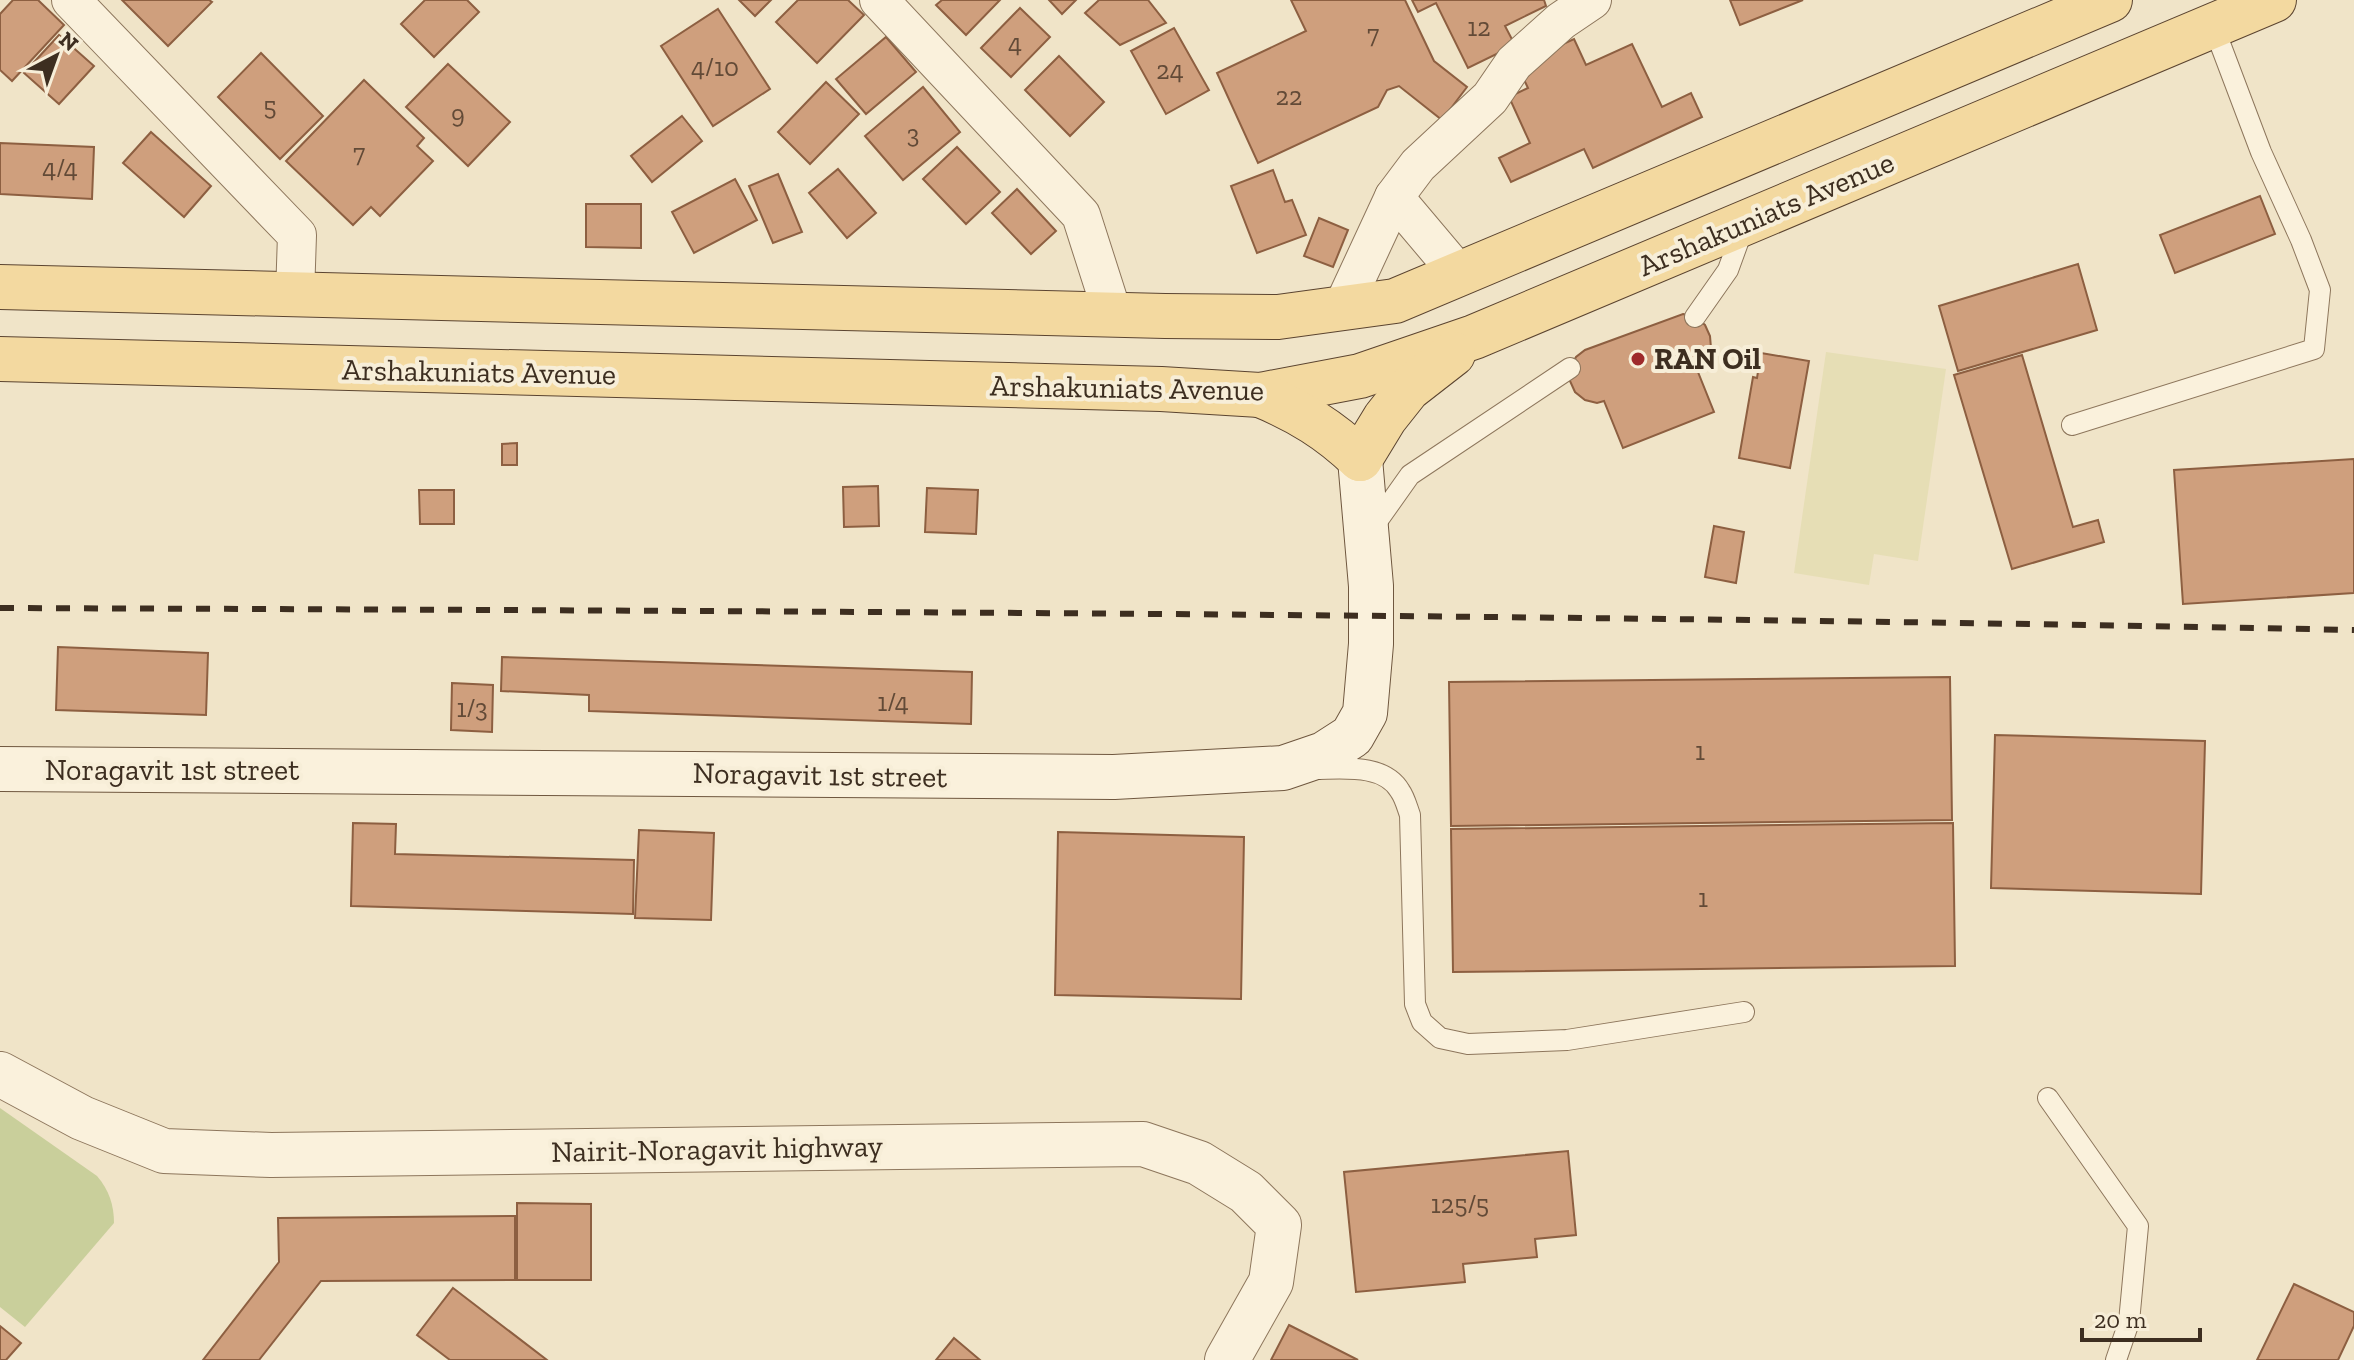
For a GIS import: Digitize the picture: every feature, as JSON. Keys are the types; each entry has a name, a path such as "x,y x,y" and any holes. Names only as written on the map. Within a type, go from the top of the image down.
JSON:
{"main road":[{"path":"0,287 1113,315 1278,317 1342,309 1395,301 2110,0"},
{"name":"Arshakuniats Avenue","path":"0,359 1161,389 1260,395 1360,376 1474,337 2274,0"},
{"path":"1360,459 1360,376 1395,301"},
{"path":"1360,459 1385,418 1408,389 1474,337"},
{"path":"1260,395 1312,419 1360,459"},
{"name":"Noragavit 1st street","path":"0,769 1114,777 1283,768 1324,754 1352,736 1365,713 1371,644 1371,586 1360,459"},
{"name":"Nairit-Noragavit highway","path":"0,1074 82,1118 164,1151 271,1155 1143,1144 1199,1163 1246,1192 1279,1225 1271,1282 1227,1360"}],"street":[{"path":"71,0 297,235 295,295"},
{"path":"879,0 1081,215 1113,315"},
{"path":"1342,309 1394,197 1418,165 1490,98 1514,63 1561,21 1592,0"},
{"path":"1394,197 1459,274"}],"lane":[{"path":"2072,425 2314,349 2320,290 2261,152 2213,25"},
{"path":"1695,317 1728,270 1745,223"},
{"path":"1367,537 1410,475 1570,368"},
{"path":"1283,768 1365,770 1384,776 1399,788 1410,815 1415,1004 1422,1022 1440,1038 1468,1044 1567,1040 1744,1012"},
{"path":"2048,1098 2138,1226 2129,1322 2116,1360"}],"shaded area":[{"path":"1826,352 1946,369 1918,561 1874,554 1869,585 1794,573"}],"green space":[{"path":"0,1108 97,1176 108,1192 114,1216 114,1223 25,1327 0,1307"}],"building":[{"path":"13,0 38,0 64,25 12,81 0,70 0,14"},
{"path":"122,0 209,0 212,2 168,46"},
{"path":"425,0 467,0 479,12 434,57 401,24"},
{"path":"739,0 771,0 755,16"},
{"path":"798,0 848,0 864,15 817,63 776,22"},
{"path":"942,0 1000,0 966,35 936,5"},
{"path":"1049,0 1076,0 1062,14"},
{"path":"1099,0 1148,0 1166,23 1120,45 1085,13"},
{"path":"1291,0 1405,0 1434,61 1467,87 1442,120 1399,86 1387,90 1378,107 1258,163 1217,73 1306,31"},
{"path":"1412,0 1544,0 1546,6 1505,26 1515,45 1468,68 1436,3 1418,12"},
{"path":"1730,0 1803,0 1740,25"},
{"path":"1020,8 1050,37 1011,77 981,48"},
{"path":"718,9 770,89 713,126 661,46"},
{"path":"1174,28 1209,90 1166,114 1131,51"},
{"path":"59,35 94,66 59,104 24,73"},
{"path":"886,37 916,72 866,114 836,79"},
{"path":"1574,39 1586,65 1632,44 1662,107 1691,93 1702,117 1593,168 1584,149 1511,182 1499,158 1530,143 1509,97 1528,88 1517,65"},
{"path":"261,53 323,116 280,159 218,97"},
{"path":"1059,56 1104,102 1070,136 1025,90"},
{"path":"448,64 510,122 468,166 406,107"},
{"path":"364,80 424,138 417,146 433,161 380,216 371,207 353,225 286,161"},
{"path":"826,82 859,114 810,164 778,132"},
{"path":"923,87 960,132 903,180 865,136"},
{"path":"682,116 702,141 652,182 631,156"},
{"path":"151,132 211,186 184,217 123,163"},
{"path":"0,143 94,147 92,199 0,194"},
{"path":"957,147 1000,192 966,224 923,179"},
{"path":"838,169 876,213 847,238 809,193"},
{"path":"1273,170 1285,202 1292,200 1306,235 1257,253 1231,186"},
{"path":"778,174 802,232 773,243 749,186"},
{"path":"735,179 757,220 694,253 672,212"},
{"path":"1017,189 1056,231 1031,254 992,213"},
{"path":"2260,196 2275,234 2175,273 2160,235"},
{"path":"586,204 641,204 641,248 586,247"},
{"path":"1319,218 1348,230 1333,267 1304,256"},
{"path":"2078,264 2097,330 1958,371 1939,306"},
{"path":"1683,314 1695,317 1705,325 1710,336 1711,348 1696,367 1714,412 1623,448 1604,401 1585,400 1575,392 1570,381 1570,368 1576,357 1585,350"},
{"path":"1761,353 1809,361 1790,468 1739,458 1753,377 1757,378"},
{"path":"2022,355 2073,527 2098,520 2104,542 2012,569 1954,375"},
{"path":"517,443 517,465 502,465 502,444"},
{"path":"2354,459 2354,593 2183,604 2174,470"},
{"path":"878,486 879,526 844,527 843,487"},
{"path":"927,488 978,490 976,534 925,532"},
{"path":"419,490 454,490 454,524 420,524"},
{"path":"1714,526 1744,532 1736,583 1705,577"},
{"path":"58,647 208,653 206,715 56,710"},
{"path":"502,657 972,672 971,724 589,711 589,695 501,691"},
{"path":"1950,677 1952,820 1451,826 1449,682"},
{"path":"452,683 493,685 492,732 451,730"},
{"path":"1995,735 2205,741 2201,894 1991,888"},
{"path":"353,823 396,824 395,854 634,860 633,914 351,906"},
{"path":"1953,823 1955,966 1453,972 1451,829"},
{"path":"639,830 714,833 711,920 635,918"},
{"path":"1058,832 1244,837 1241,999 1055,995"},
{"path":"1568,1151 1576,1235 1535,1239 1537,1257 1463,1264 1465,1282 1356,1292 1344,1172"},
{"path":"517,1203 591,1204 591,1280 517,1280"},
{"path":"515,1216 515,1280 321,1281 259,1360 203,1360 279,1262 278,1218"},
{"path":"2294,1284 2354,1312 2354,1326 2338,1360 2257,1360"},
{"path":"453,1288 547,1360 450,1360 417,1335"},
{"path":"1289,1325 1358,1360 1271,1360"},
{"path":"0,1326 21,1343 6,1360 0,1360"},
{"path":"954,1338 980,1360 936,1360"}],"railway":[{"path":"0,608 1471,617 2354,630"}],"place":[{"name":"RAN Oil","path":"1638,359"}]}
